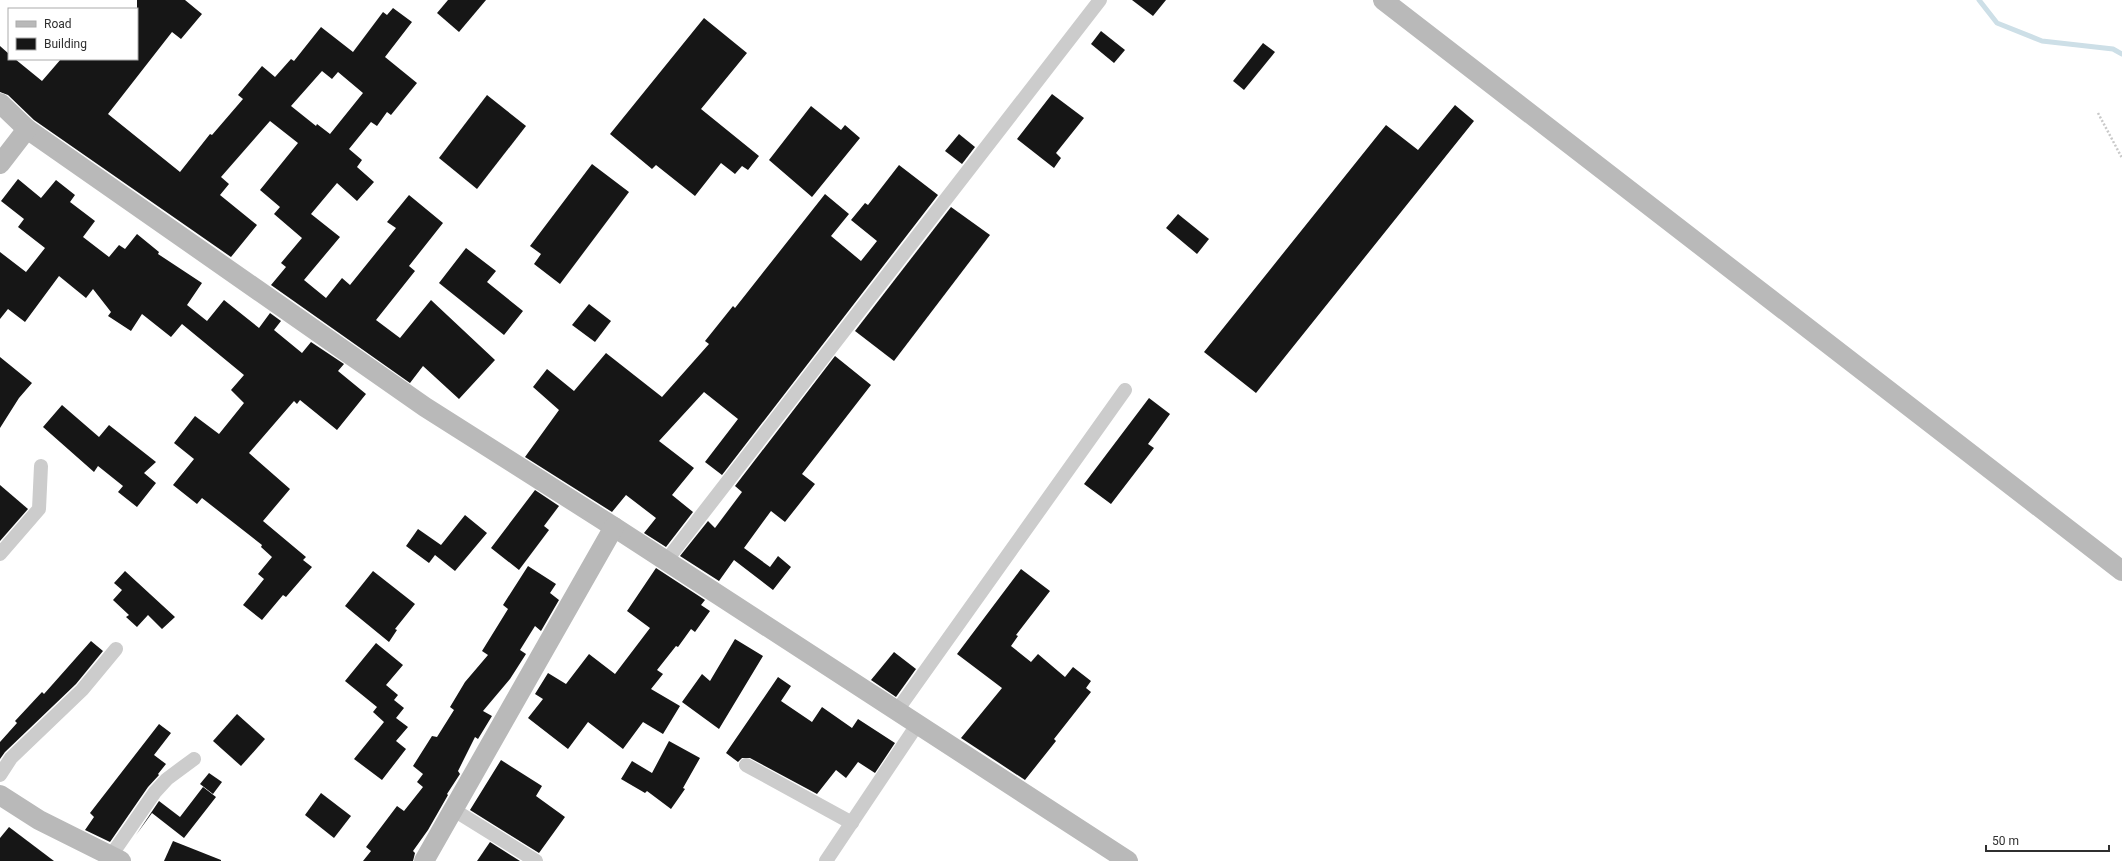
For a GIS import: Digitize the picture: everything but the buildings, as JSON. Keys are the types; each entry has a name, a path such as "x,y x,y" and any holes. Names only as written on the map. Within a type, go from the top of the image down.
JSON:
{"main road":[{"path":"1383,0 2122,571"},
{"path":"0,103 27,129 425,407 614,527 896,712 1128,861"},
{"path":"0,164 27,129"},
{"path":"424,861 614,527"},
{"path":"1,798 39,820 115,859"}],"street":[{"path":"666,561 1100,0"},
{"path":"896,712 1125,390"},
{"path":"0,554 38,509 41,466"},
{"path":"0,775 11,758 82,690 116,649"},
{"path":"826,861 917,725"},
{"path":"115,859 155,792 167,779 194,759"},
{"path":"746,765 852,823"},
{"path":"454,810 536,861"}],"path":[{"path":"2098,113 2122,158"}],"waterway":[{"path":"1979,0 1997,23 2042,41 2113,49 2122,54"}]}
